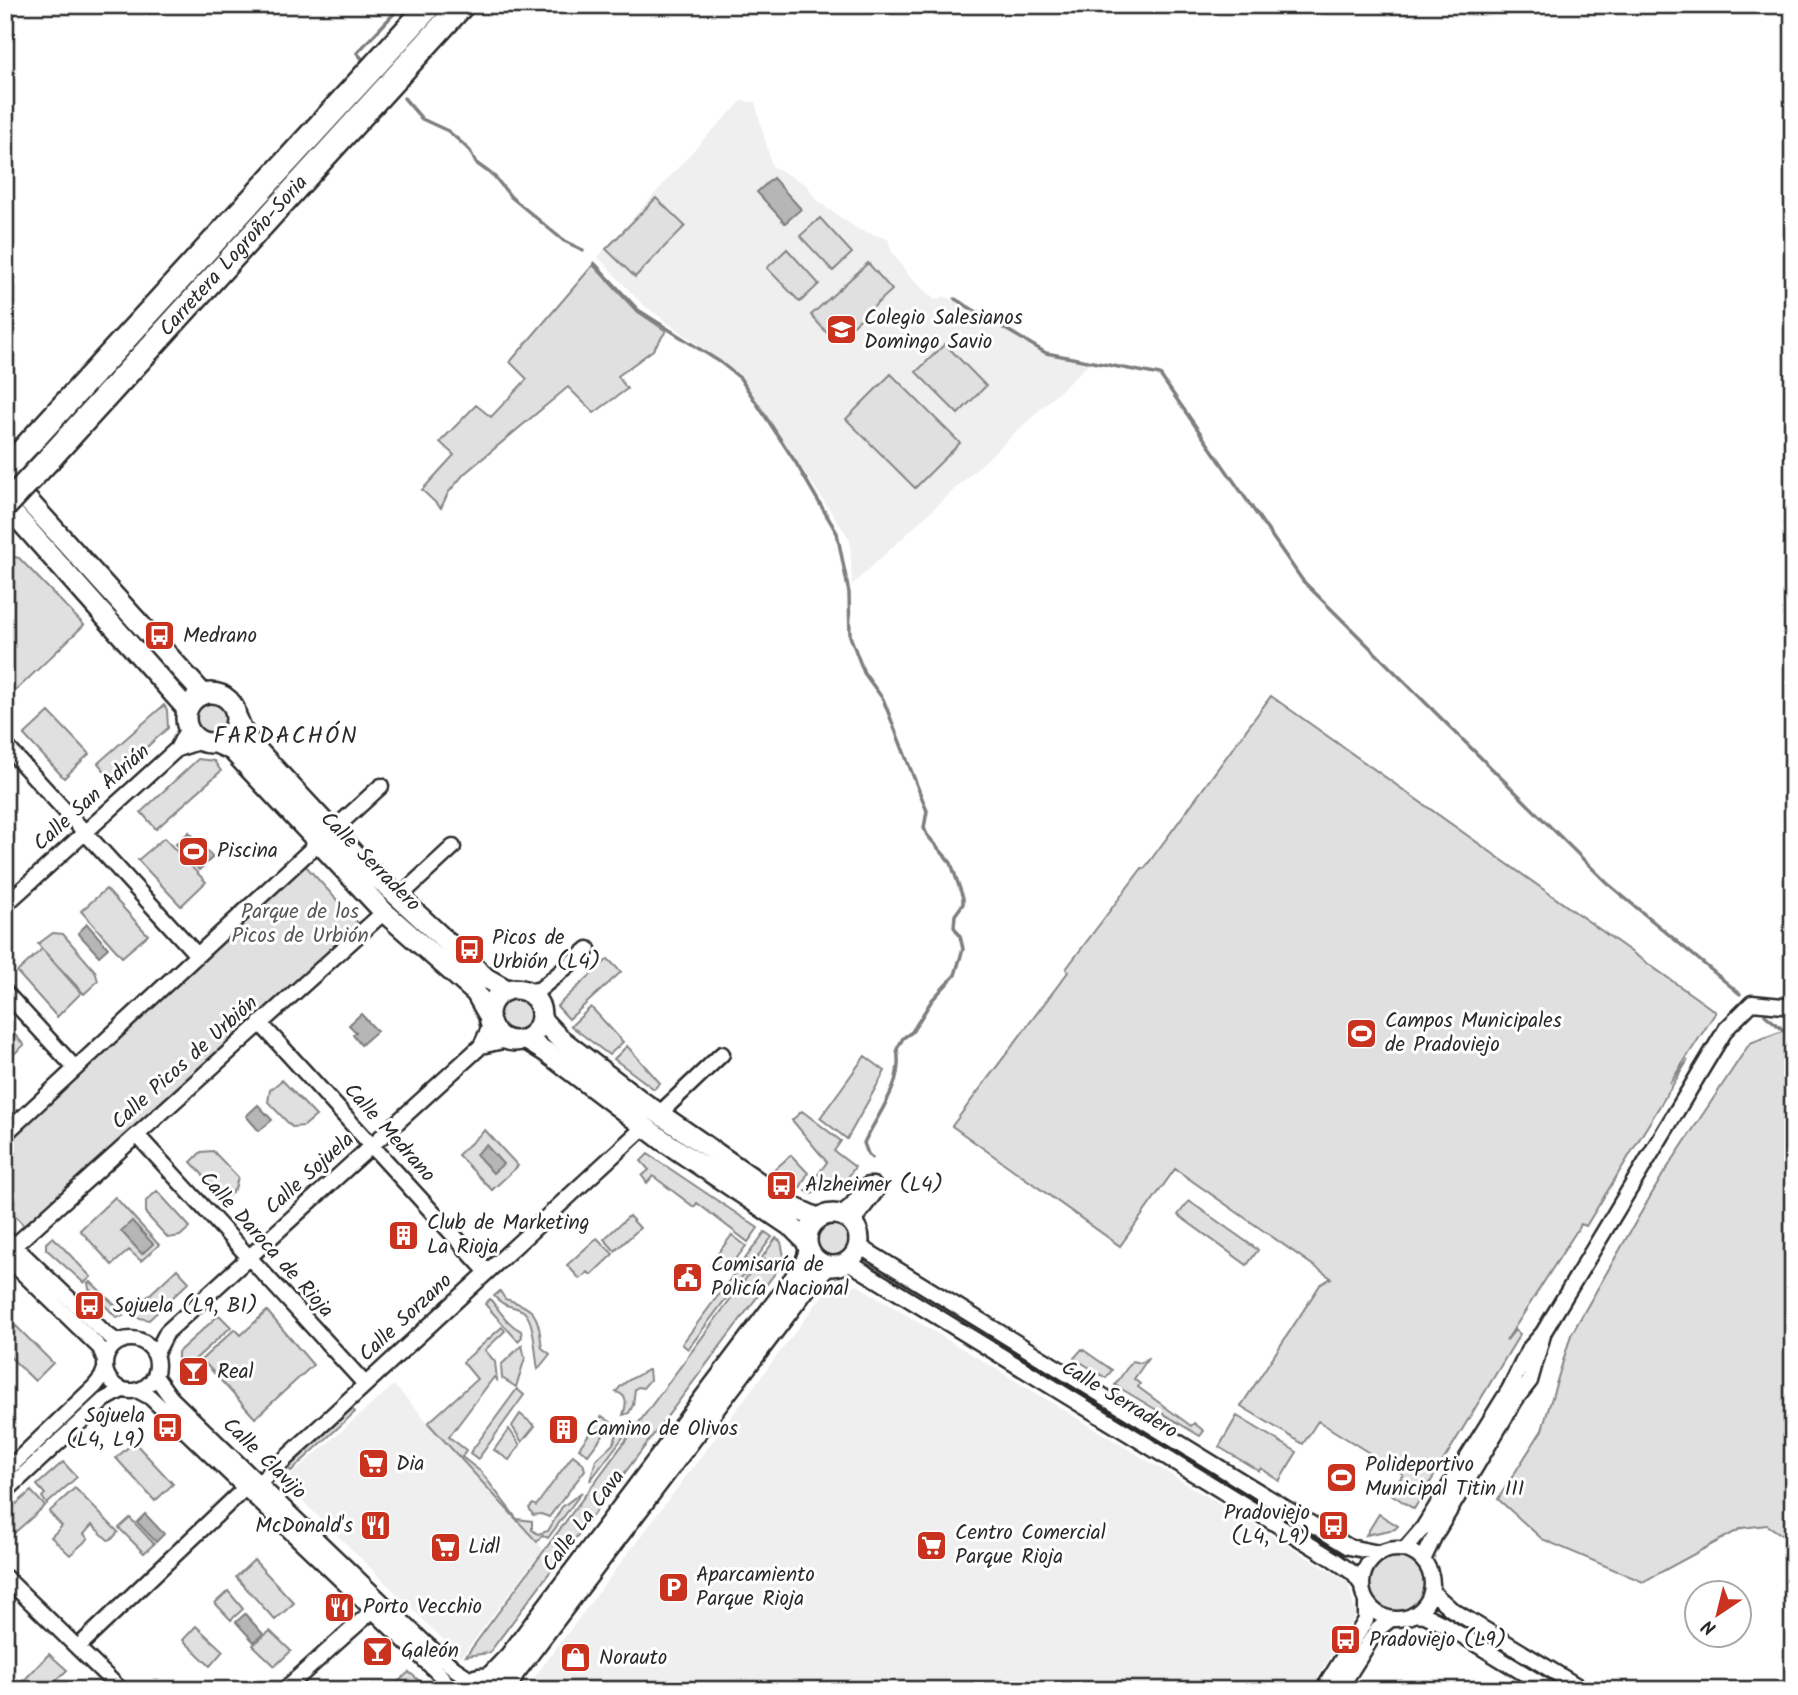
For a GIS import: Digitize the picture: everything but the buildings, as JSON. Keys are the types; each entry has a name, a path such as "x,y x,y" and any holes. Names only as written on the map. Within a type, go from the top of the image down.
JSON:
{"highway":[{"name":"Carretera Logroño-Soria","path":"5,472 430,5"},
{"name":"Carretera Logroño-Soria","path":"5,505 462,5"}],"main road":[{"path":"5,472 203,694"},
{"name":"Calle Serradero","path":"5,505 198,730 227,747 325,837 475,993 490,1020"},
{"path":"216,693 228,698 237,718 228,737 198,730 193,700 203,694 216,693"},
{"name":"Calle Serradero","path":"237,718 245,737 325,837"},
{"name":"Calle Serradero","path":"391,905 486,978 528,1001 559,1038 651,1120 792,1227 808,1246"},
{"path":"494,1000 528,1001 536,1031 516,1040 494,1031 490,1020 494,1000"},
{"name":"Calle Serradero","path":"516,1040 546,1052 651,1120 817,1219"},
{"path":"832,1213 847,1219 859,1234 853,1254 838,1266 827,1266 816,1261 808,1246 809,1228 817,1219 832,1213"},
{"name":"Calle La Cava","path":"474,1683 510,1656 798,1273 808,1246"},
{"name":"Calle La Cava","path":"506,1690 521,1664 810,1282 827,1266"},
{"path":"474,1683 497,1681 506,1690"}],"street":[{"name":"Calle San Adrián","path":"5,905 198,730"},
{"path":"5,745 197,955"},
{"path":"5,1134 380,786"},
{"name":"Calle Picos de Urbión","path":"8,1246 137,1135 453,847"},
{"path":"528,1001 542,993 553,979 589,949"},
{"path":"5,992 75,1068"},
{"path":"1405,1549 1423,1528 1509,1390 1529,1349 1543,1333 1726,1029 1752,1003 1793,1007"},
{"name":"Calle Sojuela","path":"142,1342 153,1340 167,1332 481,1046 490,1020"},
{"name":"Calle Medrano","path":"260,1023 487,1272"},
{"name":"Calle Sojuela","path":"481,1046 516,1040"},
{"name":"Calle Sorzano","path":"78,1647 722,1054"},
{"name":"Calle Daroca de Rioja","path":"137,1135 365,1384"},
{"path":"5,1492 104,1400 146,1386 155,1376 156,1369 155,1355 142,1342 132,1339 116,1340 104,1332 8,1246"},
{"path":"8,1246 100,1348 113,1384 130,1390"},
{"name":"Calle Serradero","path":"853,1254 1349,1547 1379,1553"},
{"name":"Calle Serradero","path":"853,1254 1333,1559 1353,1573 1361,1584"},
{"name":"Calle Sojuela","path":"155,1355 167,1332"},
{"path":"1423,1560 1435,1535 1530,1381 1543,1333"},
{"path":"5,1472 95,1386 102,1377 109,1352 122,1341"},
{"path":"1517,1370 1528,1372 1530,1381"},
{"name":"Calle Clavijo","path":"155,1376 171,1398 252,1486 452,1690"},
{"name":"Calle Clavijo","path":"130,1390 150,1397 426,1644 474,1683"},
{"path":"1323,1690 1366,1620 1366,1602 1361,1584 1364,1570 1379,1553 1387,1550 1405,1549 1423,1560 1432,1577 1431,1591 1426,1605 1415,1614 1391,1619 1377,1613 1366,1602"},
{"path":"5,1577 121,1690"},
{"path":"1431,1591 1451,1609 1584,1690"},
{"path":"284,1690 372,1611"},
{"path":"1415,1614 1425,1615 1443,1624 1551,1690"},
{"path":"1339,1690 1377,1630 1391,1619"}],"shaded area":[{"name":"Colegio Salesianos Domingo Savio","path":"742,101 755,102 772,166 807,185 817,201 859,230 888,239 892,252 909,276 935,300 945,296 1051,356 1091,362 852,585 850,540 739,374 642,304 598,257 701,142"},
{"path":"773,178 801,209 785,223 757,192"},
{"name":"Piscina","path":"189,832 213,857 199,870 176,844"},
{"path":"87,924 108,948 99,956 78,933"},
{"path":"361,1014 377,1031 361,1045 353,1035 356,1032 349,1025"},
{"path":"258,1105 272,1120 259,1131 246,1116"},
{"path":"486,1145 503,1164 493,1173 476,1154"},
{"path":"132,1221 153,1244 142,1254 121,1231"},
{"path":"857,1285 1348,1582 1356,1615 1310,1690 533,1690 530,1683 826,1291 846,1290"},
{"path":"394,1385 543,1549 461,1657 283,1482"},
{"path":"145,1514 164,1534 156,1542 137,1522"},
{"path":"245,1614 263,1634 254,1642 236,1622"}],"green space":[{"path":"656,198 685,226 635,277 606,249"},
{"path":"820,218 852,253 833,271 800,236"},
{"path":"787,249 819,284 800,302 767,268"},
{"path":"868,263 892,290 835,342 811,315"},
{"path":"593,265 635,310 666,331 653,350 618,376 627,389 594,413 568,387 464,474 448,493 441,508 422,490 454,455 440,442 476,405 491,417 527,379 510,362"},
{"path":"945,344 986,386 958,414 916,372"},
{"path":"891,374 960,443 915,488 846,419"},
{"path":"5,555 19,558 84,625 5,701"},
{"name":"Campos Municipales de Pradoviejo","path":"1271,696 1716,1012 1670,1083 1688,1060 1586,1226 1581,1224 1506,1341 1515,1330 1520,1334 1414,1509 1391,1494 1403,1474 1318,1421 1303,1444 1241,1406 1320,1285 1331,1278 1175,1169 1120,1246 952,1126"},
{"path":"211,702 222,707 227,718 222,729 211,734 200,729 195,718 200,707"},
{"path":"164,705 168,728 111,779 98,763"},
{"path":"49,712 89,754 64,778 24,735"},
{"path":"198,759 214,761 221,771 156,829 141,812"},
{"path":"164,838 206,882 181,906 138,860"},
{"name":"Parque de los Picos de Urbión","path":"303,863 361,926 28,1230 5,1205 5,1136"},
{"path":"106,889 148,935 122,957 81,911"},
{"path":"53,933 63,934 95,971 98,981 84,994 43,950 81,993 57,1017 17,972 42,949 38,944"},
{"path":"608,959 621,972 569,1019 557,1006"},
{"path":"515,998 527,1002 531,1014 527,1026 515,1030 503,1026 499,1014 503,1002"},
{"path":"591,1007 623,1042 609,1055 571,1026"},
{"path":"5,1024 24,1045 5,1062"},
{"path":"1793,1027 1793,1542 1767,1525 1742,1528 1643,1582 1542,1539 1498,1499 1542,1430 1571,1335 1662,1176 1750,1043"},
{"path":"627,1046 660,1083 654,1089 614,1059"},
{"path":"865,1056 885,1071 847,1139 820,1118"},
{"path":"282,1080 316,1116 304,1126 292,1127 268,1102 270,1090"},
{"path":"802,1111 841,1141 834,1151 855,1167 839,1190 811,1194 806,1191 827,1162 792,1120"},
{"path":"485,1130 518,1166 492,1190 458,1155"},
{"path":"213,1151 238,1177 235,1189 225,1199 191,1162 201,1152"},
{"path":"648,1154 758,1228 748,1242 697,1203 694,1207 653,1176 647,1183 642,1176 649,1170 641,1161"},
{"path":"791,1155 808,1173 800,1188 773,1171"},
{"path":"157,1191 190,1227 180,1236 168,1238 146,1214 146,1201"},
{"path":"115,1197 159,1245 141,1261 129,1250 112,1265 80,1230"},
{"path":"1189,1201 1258,1250 1247,1265 1178,1215"},
{"path":"629,1216 640,1228 615,1251 604,1239"},
{"path":"833,1222 846,1227 851,1240 846,1253 833,1258 820,1253 815,1240 820,1227"},
{"path":"765,1232 772,1237 688,1349 682,1344"},
{"path":"732,1235 746,1246 729,1268 710,1264"},
{"path":"53,1237 91,1277 84,1283 46,1249 46,1243"},
{"path":"597,1238 613,1254 591,1275 588,1272 580,1279 567,1265"},
{"path":"776,1238 781,1242 785,1261 781,1266 771,1260 761,1259"},
{"path":"768,1263 779,1268 489,1653 466,1656 755,1266"},
{"path":"177,1269 189,1282 149,1320 130,1313"},
{"path":"91,1282 123,1316 116,1317 89,1289 88,1283"},
{"path":"500,1291 505,1299 530,1310 537,1321 542,1348 550,1354 538,1369 530,1321 523,1311 505,1305 494,1296"},
{"path":"490,1299 508,1321 521,1331 522,1337 518,1341 485,1304"},
{"path":"267,1311 313,1365 255,1418 204,1362 202,1364 200,1361 235,1329 241,1335"},
{"path":"219,1315 231,1327 183,1370 178,1364 178,1352"},
{"path":"16,1326 53,1363 35,1381 5,1352 5,1337"},
{"path":"502,1327 505,1331 485,1350 495,1362 497,1380 494,1377 449,1437 466,1450 462,1457 481,1472 517,1519 532,1521 532,1530 538,1534 548,1531 562,1507 582,1492 548,1538 542,1535 537,1542 428,1423 477,1379 463,1362"},
{"path":"522,1345 525,1358 516,1387 502,1378 501,1365"},
{"path":"1082,1349 1112,1370 1106,1378 1074,1358"},
{"path":"1149,1357 1134,1379 1140,1384 1138,1387 1191,1426 1194,1423 1204,1431 1200,1436 1115,1385 1132,1361 1141,1363"},
{"path":"647,1370 650,1380 643,1388 635,1389 633,1405 629,1413 623,1415 625,1398 616,1392 626,1382"},
{"path":"517,1389 524,1395 478,1459 470,1453"},
{"path":"352,1409 355,1412 291,1471 288,1468"},
{"path":"520,1414 535,1426 522,1442 512,1426"},
{"path":"602,1416 612,1423 588,1455 579,1448"},
{"path":"1237,1416 1297,1452 1279,1481 1261,1468 1259,1471 1219,1447"},
{"path":"633,1424 590,1481 596,1460 613,1444 619,1430"},
{"path":"509,1429 520,1445 509,1460 494,1450"},
{"path":"134,1442 173,1484 155,1501 116,1458"},
{"path":"573,1455 583,1463 585,1470 549,1517 533,1515 529,1508 533,1504 536,1506"},
{"path":"63,1462 77,1477 47,1504 42,1497 45,1494 37,1485"},
{"path":"75,1488 118,1532 108,1540 92,1525 84,1534 88,1539 70,1555 51,1537 62,1526 49,1512"},
{"path":"31,1491 45,1506 5,1541 5,1514"},
{"path":"1379,1514 1398,1526 1366,1535"},
{"path":"130,1518 154,1544 144,1553 119,1528"},
{"path":"1391,1555 1403,1555 1413,1559 1422,1568 1426,1590 1418,1605 1403,1613 1391,1613 1381,1609 1372,1600 1368,1590 1368,1578 1372,1568 1381,1559"},
{"path":"254,1560 294,1603 275,1620 236,1577"},
{"path":"228,1591 243,1609 231,1620 215,1603"},
{"path":"196,1626 223,1651 210,1666 183,1640"},
{"path":"270,1631 291,1651 275,1666 253,1645"},
{"path":"49,1654 67,1670 47,1690 15,1690"},
{"path":"409,1672 430,1690 389,1690"}],"waterway":[{"path":"365,62 357,53 402,5"},
{"path":"404,98 422,119 448,131 463,144 476,163 494,176 511,197 564,241 583,250"},
{"path":"594,263 638,310 720,362 740,378 796,463 837,533 849,593 850,636 864,673 883,699 927,811 924,828 927,835 951,863 963,898 963,904 955,915 954,927 960,936 963,949 955,975 932,1000 912,1032 903,1038 897,1049 897,1074 893,1086 864,1143 872,1158"},
{"path":"955,299 1046,353 1160,375 1303,581 1607,883 1740,994"},
{"path":"1765,1015 1793,1038"}],"place":[{"name":"Colegio Salesianos Domingo Savio","path":"841,330"},
{"name":"Medrano","path":"160,636"},
{"name":"Piscina","path":"194,851"},
{"name":"Picos de Urbión (L4)","path":"469,950"},
{"name":"Campos Municipales de Pradoviejo","path":"1362,1033"},
{"name":"Alzheimer (L4)","path":"782,1185"},
{"name":"Club de Marketing La Rioja","path":"404,1235"},
{"name":"Comisaría de Policía Nacional","path":"688,1277"},
{"name":"Sojuela (L9, B1)","path":"90,1306"},
{"name":"Real","path":"194,1372"},
{"name":"Sojuela (L4, L9)","path":"168,1428"},
{"name":"Camino de Olivos","path":"563,1429"},
{"name":"Dia","path":"373,1464"},
{"name":"Polideportivo Municipal Titin III","path":"1342,1477"},
{"name":"Pradoviejo (L4, L9)","path":"1333,1525"},
{"name":"McDonald's","path":"376,1526"},
{"name":"Centro Comercial Parque Rioja","path":"932,1545"},
{"name":"Lidl","path":"445,1547"},
{"name":"Aparcamiento Parque Rioja","path":"673,1587"},
{"name":"Porto Vecchio","path":"340,1607"},
{"name":"Pradoviejo (L9)","path":"1346,1640"},
{"name":"Galeón","path":"378,1651"},
{"name":"Norauto","path":"576,1658"}],"district":[{"name":"FARDACHÓN","path":"286,737"}]}
